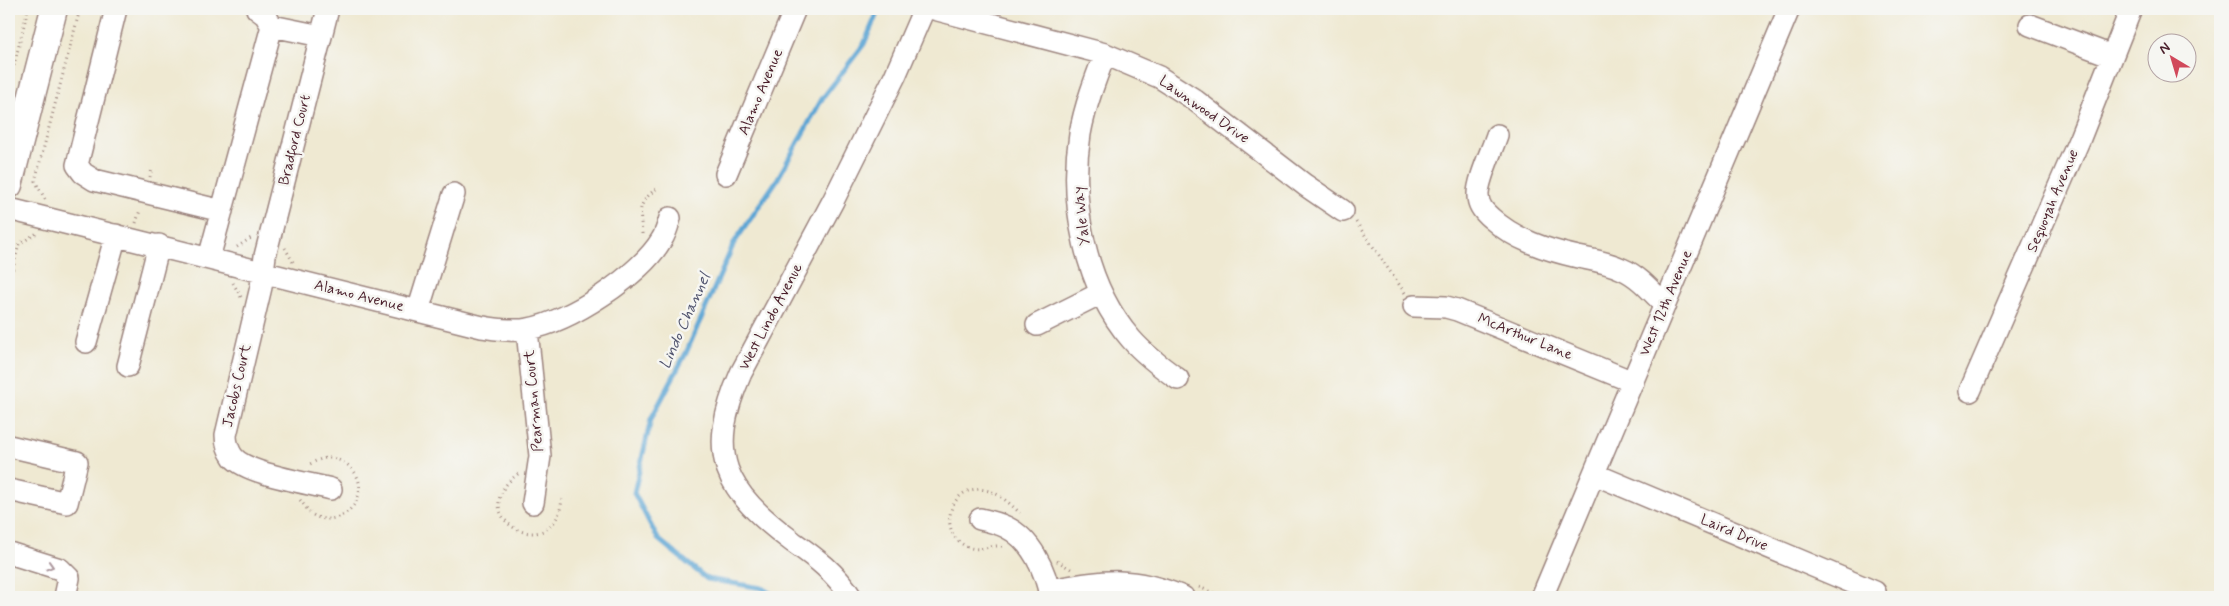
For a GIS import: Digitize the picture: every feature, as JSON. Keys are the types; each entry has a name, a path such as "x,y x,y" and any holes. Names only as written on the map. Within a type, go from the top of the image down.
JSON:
{"main road":[{"path":"9,185 54,9"}],"street":[{"path":"116,9 77,165 83,173 94,180 222,211"},
{"path":"211,250 272,26 265,14 257,9"},
{"name":"Bradford Court","path":"263,272 265,256 328,9"},
{"name":"Alamo Avenue","path":"726,174 795,9"},
{"name":"West Lindo Avenue","path":"851,597 828,568 767,521 738,491 728,473 723,455 723,425 730,400 741,373 837,194 891,84 924,9"},
{"name":"Lawnwood Drive","path":"934,9 1105,54 1141,68 1176,87 1305,185 1343,211"},
{"name":"West 12th Avenue","path":"1542,597 1790,9"},
{"name":"Sequoyah Avenue","path":"1970,391 2080,138 2131,9"},
{"path":"2030,25 2112,56"},
{"path":"272,26 321,36"},
{"name":"Yale Way","path":"1105,54 1084,117 1079,142 1078,168 1083,243 1101,293 1130,338 1150,358 1178,379"},
{"path":"1497,135 1478,196 1481,208 1504,228 1532,243 1565,254 1604,262 1624,270 1639,280 1665,305"},
{"path":"418,311 454,194"},
{"name":"Alamo Avenue","path":"9,209 122,228 159,246 211,250 263,272 482,327 504,330 527,330 543,326 575,312 611,288 657,247 663,238 670,218"},
{"path":"86,342 122,228"},
{"path":"128,366 159,246"},
{"name":"Jacobs Court","path":"263,272 261,288 226,427 226,443 233,456 252,469 331,489"},
{"path":"1037,324 1101,293"},
{"name":"McArthur Lane","path":"1414,306 1437,306 1457,310 1633,382"},
{"name":"Pearman Court","path":"527,330 540,456 533,502"},
{"path":"9,446 77,462 67,503 9,490"},
{"name":"Laird Drive","path":"1594,474 1874,595"},
{"path":"980,519 1007,528 1026,543 1040,566 1050,594 1117,580 1148,585 1183,597"},
{"path":"9,553 60,569 69,578 64,597"}],"path":[{"path":"9,85 28,9"},
{"path":"47,201 35,181 80,9"},
{"path":"1343,211 1366,235 1414,306"},
{"path":"122,228 145,226"},
{"path":"9,284 19,244 39,232"},
{"path":"211,250 235,248 253,237"},
{"path":"231,280 243,300"},
{"path":"295,496 314,515 332,519 352,508 359,493 357,478 353,470 344,462 324,458 303,466"},
{"path":"522,471 506,485 499,502 505,521 514,530 528,534 545,530 559,516 562,499"}],"waterway":[{"name":"Lindo Channel","path":"776,597 762,588 707,579 658,539 634,493 651,419 686,353 734,243 777,180 822,99 864,44 879,9"}]}
